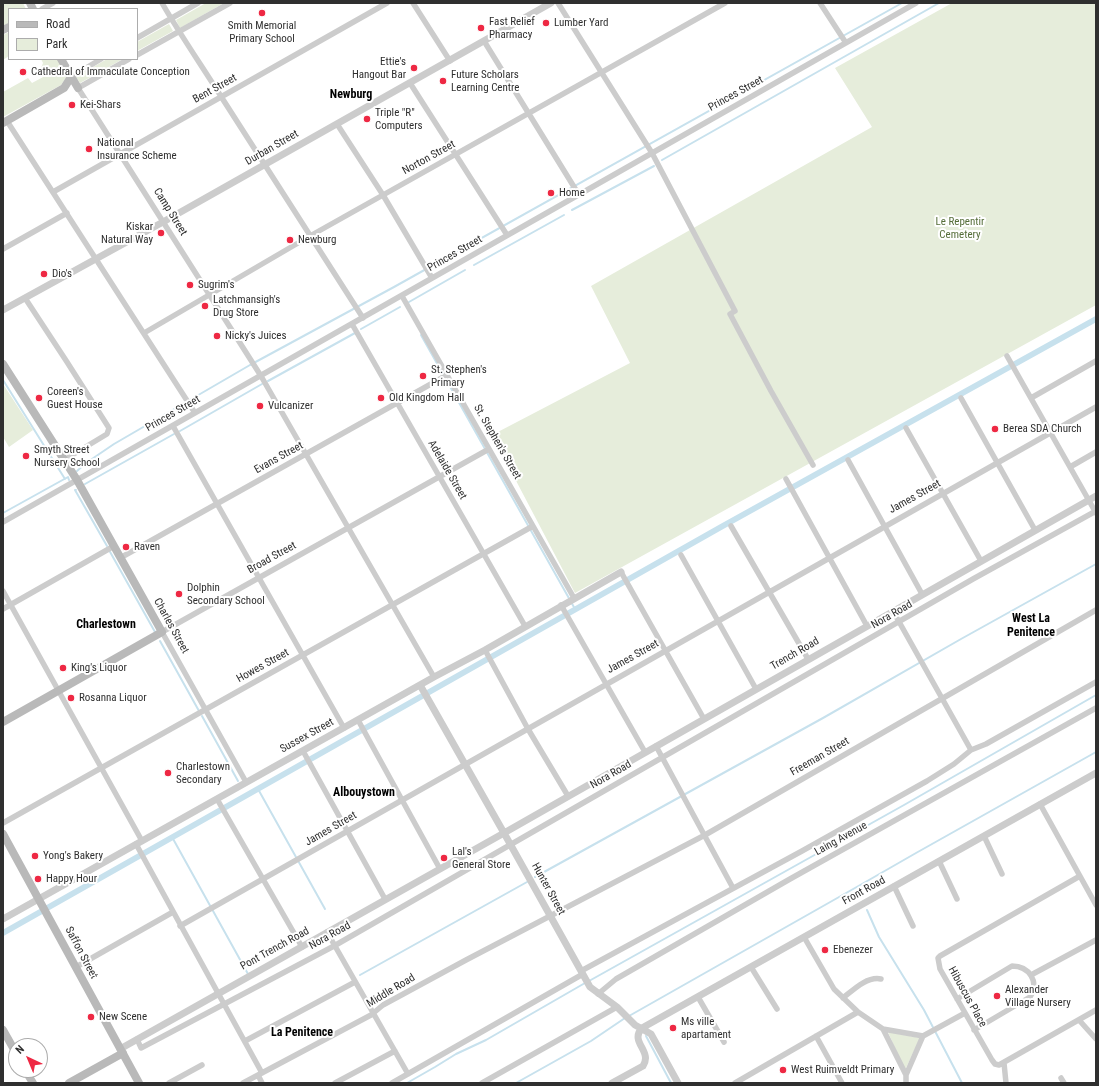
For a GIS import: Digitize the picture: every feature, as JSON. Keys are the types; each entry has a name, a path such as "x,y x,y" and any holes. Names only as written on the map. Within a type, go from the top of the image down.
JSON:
{"main road":[{"name":"Camp Street","path":"62,60 78,88"},
{"path":"5,122 64,88 71,77"},
{"path":"64,88 78,88"},
{"name":"Charles Street","path":"3,364 76,480 162,632"},
{"name":"Broad Street","path":"3,722 162,632"},
{"name":"Saffon Street","path":"3,834 139,1083"},
{"path":"3,1030 8,1039"},
{"path":"69,1083 121,1051"}],"street":[{"path":"44,8 53,3"},
{"path":"162,3 178,32 222,97 363,318"},
{"path":"138,37 198,3"},
{"path":"138,54 230,3"},
{"name":"Bent Street","path":"53,192 387,3"},
{"path":"413,3 450,61"},
{"name":"Durban Street","path":"3,310 163,222 551,3"},
{"path":"558,3 651,151 735,310 730,314 813,465"},
{"name":"Norton Street","path":"144,333 310,236 725,3"},
{"path":"820,3 846,43"},
{"name":"Princes Street","path":"3,522 402,296 431,276 578,192 916,3"},
{"path":"484,41 578,192"},
{"path":"71,77 99,60"},
{"path":"78,88 127,60"},
{"path":"410,83 506,233"},
{"name":"Camp Street","path":"78,88 261,376 434,677"},
{"path":"5,122 67,213 195,413"},
{"path":"337,124 383,195 431,276"},
{"path":"3,249 67,213"},
{"name":"St. Stephen's Street","path":"402,296 574,598"},
{"path":"25,298 109,428 108,432 64,460"},
{"name":"Adelaide Street","path":"352,324 525,626"},
{"path":"1008,357 1096,512"},
{"path":"1031,398 1096,362"},
{"name":"Evans Street","path":"120,558 447,375"},
{"path":"960,398 1035,530"},
{"name":"James Street","path":"180,926 1096,407"},
{"path":"173,426 344,728"},
{"path":"906,428 980,561"},
{"name":"Broad Street","path":"162,632 489,449"},
{"path":"1070,467 1096,452"},
{"path":"848,460 922,594"},
{"path":"786,479 867,626"},
{"name":"Trench Road","path":"440,868 1096,496"},
{"name":"Nora Road","path":"137,1039 141,1048 334,946 973,579 1096,512"},
{"name":"Howes Street","path":"3,823 533,526"},
{"path":"732,526 808,659"},
{"path":"3,609 114,546"},
{"path":"681,555 756,689"},
{"path":"621,572 704,719"},
{"name":"Sussex Street","path":"3,919 218,802 246,782 304,753 344,728 359,723 421,688 434,677 485,650 621,572"},
{"path":"3,591 102,768 139,845 145,862 245,1041 260,1074 262,1083"},
{"path":"561,606 645,752"},
{"name":"Freeman Street","path":"550,915 704,835 1096,610"},
{"path":"893,611 971,750"},
{"name":"Charles Street","path":"162,632 246,782"},
{"path":"485,650 528,729 568,796"},
{"path":"392,1083 733,888 927,781 954,764 971,750 986,744 1096,682"},
{"name":"Hunter Street","path":"421,688 504,832 590,987 617,1007 632,1023 651,1034 678,1083"},
{"name":"Laing Avenue","path":"598,994 616,979 790,879 1096,708"},
{"path":"359,723 440,868"},
{"path":"656,746 733,888"},
{"path":"304,753 385,900"},
{"name":"Front Road","path":"642,1028 1096,773"},
{"path":"218,802 302,947"},
{"path":"1040,804 1096,905"},
{"path":"984,836 1002,874"},
{"path":"939,861 957,899"},
{"name":"Pont Trench Road","path":"121,1051 137,1039 440,868"},
{"name":"Hibuscus Place","path":"1004,1063 997,1065 992,1060 940,969 938,958 1080,876"},
{"path":"894,886 913,926"},
{"path":"76,967 173,912"},
{"name":"Middle Road","path":"243,1083 374,1014 375,1010 383,1005 550,915"},
{"path":"327,932 408,1074"},
{"path":"804,937 834,989 858,1012 883,1029 923,1036"},
{"path":"1031,975 1096,940"},
{"path":"957,999 1012,966 1018,966 1031,975 1034,990 1030,997 974,1030"},
{"path":"751,967 777,1009"},
{"path":"843,998 866,981 878,978 881,979"},
{"path":"245,1041 355,982"},
{"path":"698,997 724,1042"},
{"path":"482,1083 617,1007"},
{"path":"1006,1083 1004,1063 1096,1010"},
{"path":"735,1083 858,1012"},
{"path":"906,1083 906,1075 923,1036 965,1013"},
{"path":"1079,1020 1096,1039"},
{"path":"612,1083 643,1066 645,1063 646,1057 637,1037 638,1032 642,1028"},
{"path":"883,1029 906,1075"},
{"path":"816,1036 842,1083"},
{"path":"335,1083 395,1051"},
{"path":"169,1083 202,1065"}],"green space":[{"path":"3,3 23,3 26,8 8,8 8,24 3,26"},
{"path":"206,3 224,3 180,28 176,20"},
{"name":"Le Repentir Cemetery","path":"952,3 1096,3 1096,305 575,593 492,435 630,363 591,286 872,127 835,68"},
{"path":"169,24 173,31 138,50 138,41"},
{"path":"8,32 8,57 3,60 3,35"},
{"path":"42,60 58,60 67,76 61,85 3,117 3,92 28,78 32,83 45,76 41,68 43,63"},
{"path":"105,60 121,60 80,83 76,77"},
{"path":"3,384 33,430 9,447 3,437"},
{"path":"888,1032 920,1038 905,1070"}],"waterway":[{"path":"77,471 114,444 250,365 394,287 902,3"},
{"path":"662,160 939,3"},
{"path":"572,210 654,166"},
{"path":"474,265 564,215"},
{"path":"409,302 465,270"},
{"path":"361,329 400,307"},
{"path":"3,933 721,527 1096,319"},
{"path":"268,381 355,333"},
{"path":"421,335 575,609"},
{"path":"3,380 65,479"},
{"path":"180,431 262,384"},
{"path":"85,484 174,434"},
{"path":"3,513 68,477 69,480"},
{"path":"76,490 107,546"},
{"path":"109,550 155,632"},
{"path":"535,877 823,718 1096,564"},
{"path":"160,641 199,711"},
{"path":"589,981 904,805 1096,695"},
{"path":"202,716 238,781"},
{"path":"629,1016 1096,752"},
{"path":"258,789 325,909"},
{"path":"172,837 248,974"},
{"path":"360,975 527,882"},
{"path":"867,910 879,937 924,1010 962,1083"},
{"path":"407,1083 456,1054 486,1040 585,983"},
{"path":"516,1083 591,1041 625,1018"},
{"path":"646,1036 671,1083"}],"place":[{"name":"Smith Memorial Primary School","path":"262,13"},
{"name":"Lumber Yard","path":"546,23"},
{"name":"Fast Relief Pharmacy","path":"481,28"},
{"name":"Ettie's Hangout Bar","path":"414,68"},
{"name":"Cathedral of Immaculate Conception","path":"23,72"},
{"name":"Future Scholars Learning Centre","path":"443,81"},
{"name":"Kei-Shars","path":"72,105"},
{"name":"Triple \"R\" Computers","path":"367,119"},
{"name":"National Insurance Scheme","path":"89,149"},
{"name":"Home","path":"551,193"},
{"name":"Kiskar Natural Way","path":"161,233"},
{"name":"Newburg","path":"290,240"},
{"name":"Dio's","path":"44,274"},
{"name":"Sugrim's","path":"190,285"},
{"name":"Latchmansigh's Drug Store","path":"205,306"},
{"name":"Nicky's Juices","path":"217,336"},
{"name":"St. Stephen's Primary","path":"423,376"},
{"name":"Coreen's Guest House","path":"39,398"},
{"name":"Old Kingdom Hall","path":"381,398"},
{"name":"Vulcanizer","path":"260,406"},
{"name":"Berea SDA Church","path":"995,429"},
{"name":"Smyth Street Nursery School","path":"26,456"},
{"name":"Raven","path":"126,547"},
{"name":"Dolphin Secondary School","path":"179,594"},
{"name":"King's Liquor","path":"63,668"},
{"name":"Rosanna Liquor","path":"71,698"},
{"name":"Charlestown Secondary","path":"168,773"},
{"name":"Yong's Bakery","path":"35,856"},
{"name":"Lal's General Store","path":"444,858"},
{"name":"Happy Hour","path":"38,879"},
{"name":"Ebenezer","path":"825,950"},
{"name":"Alexander Village Nursery","path":"997,996"},
{"name":"New Scene","path":"91,1017"},
{"name":"Ms ville apartament","path":"673,1028"},
{"name":"West Ruimveldt Primary","path":"783,1070"}],"district":[{"name":"Newburg","path":"351,95"},
{"name":"Charlestown","path":"106,625"},
{"name":"West La Penitence","path":"1031,626"},
{"name":"Albouystown","path":"364,793"},
{"name":"La Penitence","path":"302,1033"}]}
